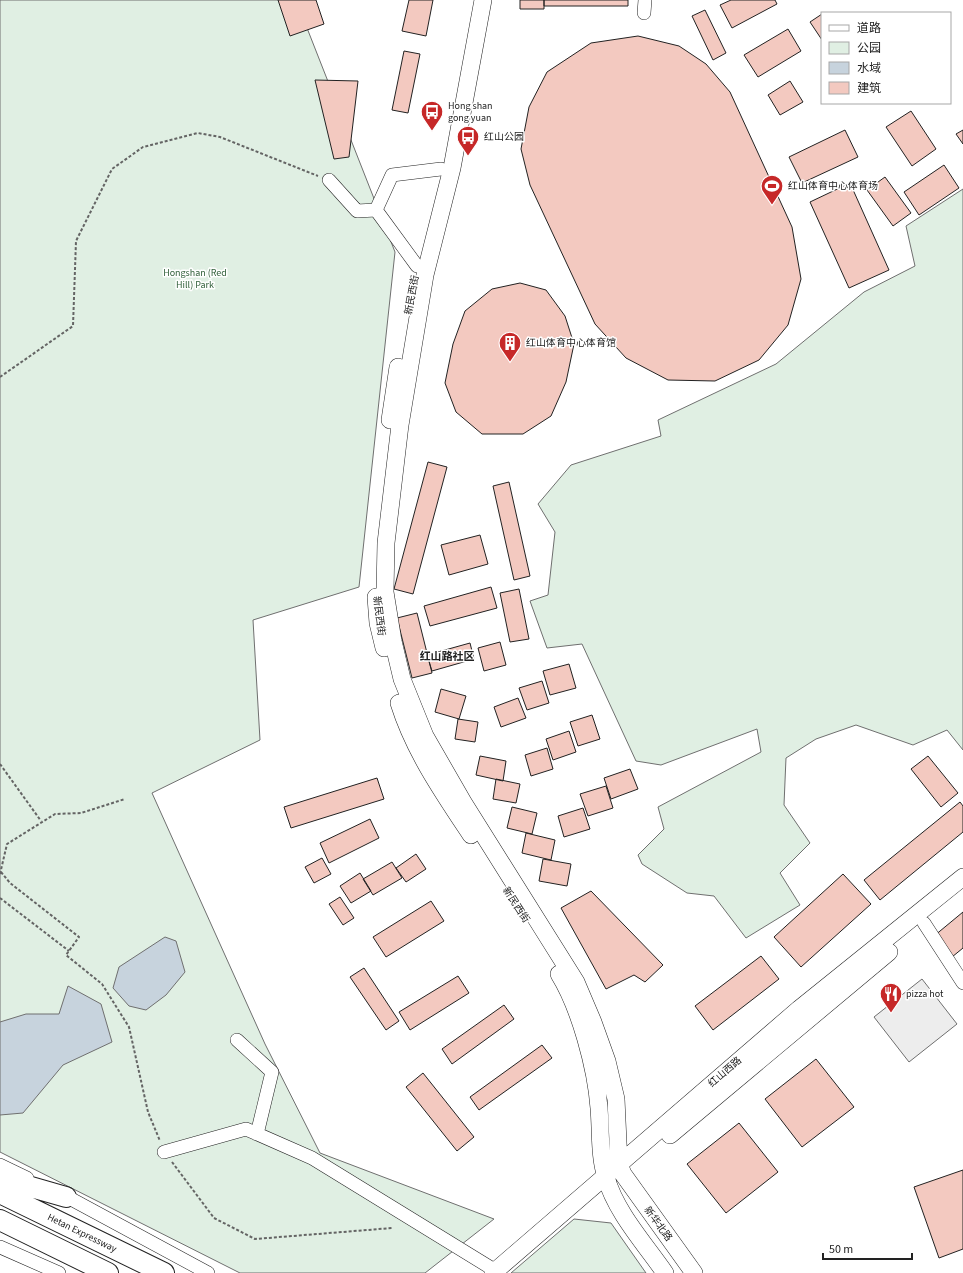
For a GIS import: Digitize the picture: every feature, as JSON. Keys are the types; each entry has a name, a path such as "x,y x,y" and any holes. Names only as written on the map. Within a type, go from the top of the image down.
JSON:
{"highway":[{"path":"0,1178 66,1197"},
{"name":"Hetan Expressway","path":"0,1193 164,1273"},
{"path":"0,1220 108,1273"}],"main road":[{"name":"新民西街","path":"471,0 442,169 417,266 393,394 377,532 375,573 378,623 393,685 409,730 440,788 562,978 579,1020 592,1061 599,1106 607,1181"},
{"name":"新民西街","path":"483,0 452,168 422,290 400,432 386,543 385,592 393,641 402,679 425,736 463,802 576,982 594,1022 607,1061 616,1099 621,1169"},
{"name":"红山西路","path":"498,1272 564,1221 798,1009 963,877"},
{"name":"红山西路","path":"621,1169 963,890"},
{"name":"新华北路","path":"621,1169 694,1273"},
{"path":"607,1181 617,1205 665,1273"}],"street":[{"path":"644,13 645,0"},
{"path":"376,210 392,175 442,169"},
{"path":"329,180 357,212 376,210"},
{"path":"376,210 417,266"},
{"path":"924,923 963,983"},
{"path":"237,1040 272,1072 257,1134"},
{"path":"164,1152 246,1129 312,1158 498,1272"},
{"path":"0,1165 66,1197 208,1273"},
{"path":"0,1247 59,1273"}],"path":[{"path":"0,377 73,326 76,241 112,169 143,147 198,133 220,137 329,180"},
{"path":"0,764 42,822"},
{"path":"125,799 81,813 55,814 7,844 1,873 10,883 79,937 66,955 102,984 129,1027 148,1112 164,1152 214,1218 255,1239 392,1228"},
{"path":"0,898 69,951"}],"green space":[{"name":"Hongshan (Red Hill) Park","path":"0,0 296,0 395,252 359,587 253,620 260,740 152,793 265,1044 320,1153 494,1219 425,1273 240,1273 0,1152"},
{"path":"963,189 963,750 947,730 913,745 856,725 816,739 786,758 784,805 810,843 780,873 800,905 746,938 714,896 687,893 642,864 638,855 664,829 658,807 761,752 757,729 661,765 636,761 582,644 547,648 530,601 548,595 555,532 538,504 571,465 661,436 658,420 776,364 864,292 915,266 906,226"},
{"path":"574,1219 611,1223 646,1273 511,1273"}],"shaded area":[{"path":"922,979 957,1024 909,1062 874,1017"}],"water":[{"path":"165,937 176,941 185,972 166,995 146,1010 129,1006 113,988 119,967"},
{"path":"68,986 101,1004 112,1042 63,1065 23,1113 0,1115 0,1022 26,1014 59,1014"}],"building":[{"path":"278,0 316,0 324,24 290,36"},
{"path":"409,0 433,0 426,36 402,31"},
{"path":"520,0 544,0 544,9 520,9"},
{"path":"544,0 628,0 628,6 544,6"},
{"path":"731,0 775,0 777,4 732,28 720,5"},
{"path":"705,10 726,53 713,60 692,16"},
{"path":"821,15 821,38 810,22"},
{"path":"788,29 801,51 758,77 744,55"},
{"path":"638,36 679,46 706,64 730,92 792,227 801,279 788,325 759,360 715,381 668,380 626,358 595,324 530,185 521,149 529,107 547,72 591,43"},
{"path":"404,51 420,54 408,113 392,110"},
{"path":"315,80 358,81 349,157 334,159"},
{"path":"790,81 803,102 780,115 768,95"},
{"path":"911,111 936,149 912,166 886,127"},
{"path":"845,130 858,157 802,183 789,157"},
{"path":"963,130 963,144 956,134"},
{"path":"944,165 959,188 919,215 904,192"},
{"path":"885,177 911,213 893,226 867,190"},
{"path":"850,183 889,270 849,288 810,202"},
{"name":"红山体育中心体育馆","path":"520,283 546,290 565,316 574,344 566,382 551,416 523,434 482,434 456,412 445,383 453,344 465,311 492,289"},
{"path":"428,462 447,467 413,594 394,589"},
{"path":"509,482 530,576 514,580 493,486"},
{"path":"480,535 488,564 449,575 441,545"},
{"path":"491,587 497,608 430,626 424,606"},
{"path":"519,589 529,639 510,642 500,593"},
{"path":"417,613 432,673 412,678 397,618"},
{"path":"500,642 506,665 484,671 478,648"},
{"path":"470,643 474,659 432,671 427,655"},
{"path":"569,664 576,688 550,695 543,671"},
{"path":"542,681 549,703 527,710 519,688"},
{"path":"441,689 466,696 459,719 435,712"},
{"path":"518,698 526,718 501,727 494,707"},
{"path":"592,715 600,739 578,746 570,722"},
{"path":"458,719 478,722 475,742 455,739"},
{"path":"569,731 576,752 553,760 546,739"},
{"path":"547,748 553,769 531,776 525,755"},
{"path":"480,756 506,761 503,781 476,775"},
{"path":"928,756 958,793 941,807 911,769"},
{"path":"630,769 638,789 611,799 604,778"},
{"path":"377,778 384,799 291,828 284,807"},
{"path":"496,779 520,784 516,803 493,799"},
{"path":"606,786 613,808 588,816 580,794"},
{"path":"960,802 963,806 963,832 880,900 864,880"},
{"path":"512,807 537,813 532,834 507,828"},
{"path":"583,808 590,829 564,837 558,816"},
{"path":"370,819 379,838 329,863 320,843"},
{"path":"526,833 555,840 551,860 522,853"},
{"path":"416,854 426,869 406,882 396,868"},
{"path":"322,858 331,874 314,883 305,867"},
{"path":"543,859 571,864 567,886 539,881"},
{"path":"392,862 402,878 373,895 363,879"},
{"path":"360,873 371,891 351,903 340,886"},
{"path":"843,874 871,904 801,967 774,937"},
{"path":"591,891 663,965 645,982 634,975 606,989 561,908"},
{"path":"340,897 354,918 343,925 329,904"},
{"path":"431,901 444,921 386,957 373,937"},
{"path":"963,912 963,948 952,957 934,936"},
{"path":"761,956 779,979 713,1030 695,1006"},
{"path":"364,968 399,1021 386,1030 350,977"},
{"path":"458,976 469,993 410,1030 399,1012"},
{"path":"504,1005 514,1019 452,1064 442,1049"},
{"path":"542,1045 552,1058 479,1110 470,1097"},
{"path":"816,1059 854,1107 802,1147 765,1099"},
{"path":"423,1073 474,1137 457,1151 406,1087"},
{"path":"739,1123 778,1172 726,1213 687,1164"},
{"path":"963,1170 963,1249 939,1258 914,1187"}],"place":[{"name":"Hong shan gong yuan","path":"432,132"},
{"name":"红山公园","path":"468,156"},
{"name":"红山体育中心体育场","path":"772,206"},
{"name":"红山体育中心体育馆","path":"510,362"},
{"name":"pizza hot","path":"891,1014"}],"district":[{"name":"红山路社区","path":"447,656"}]}
